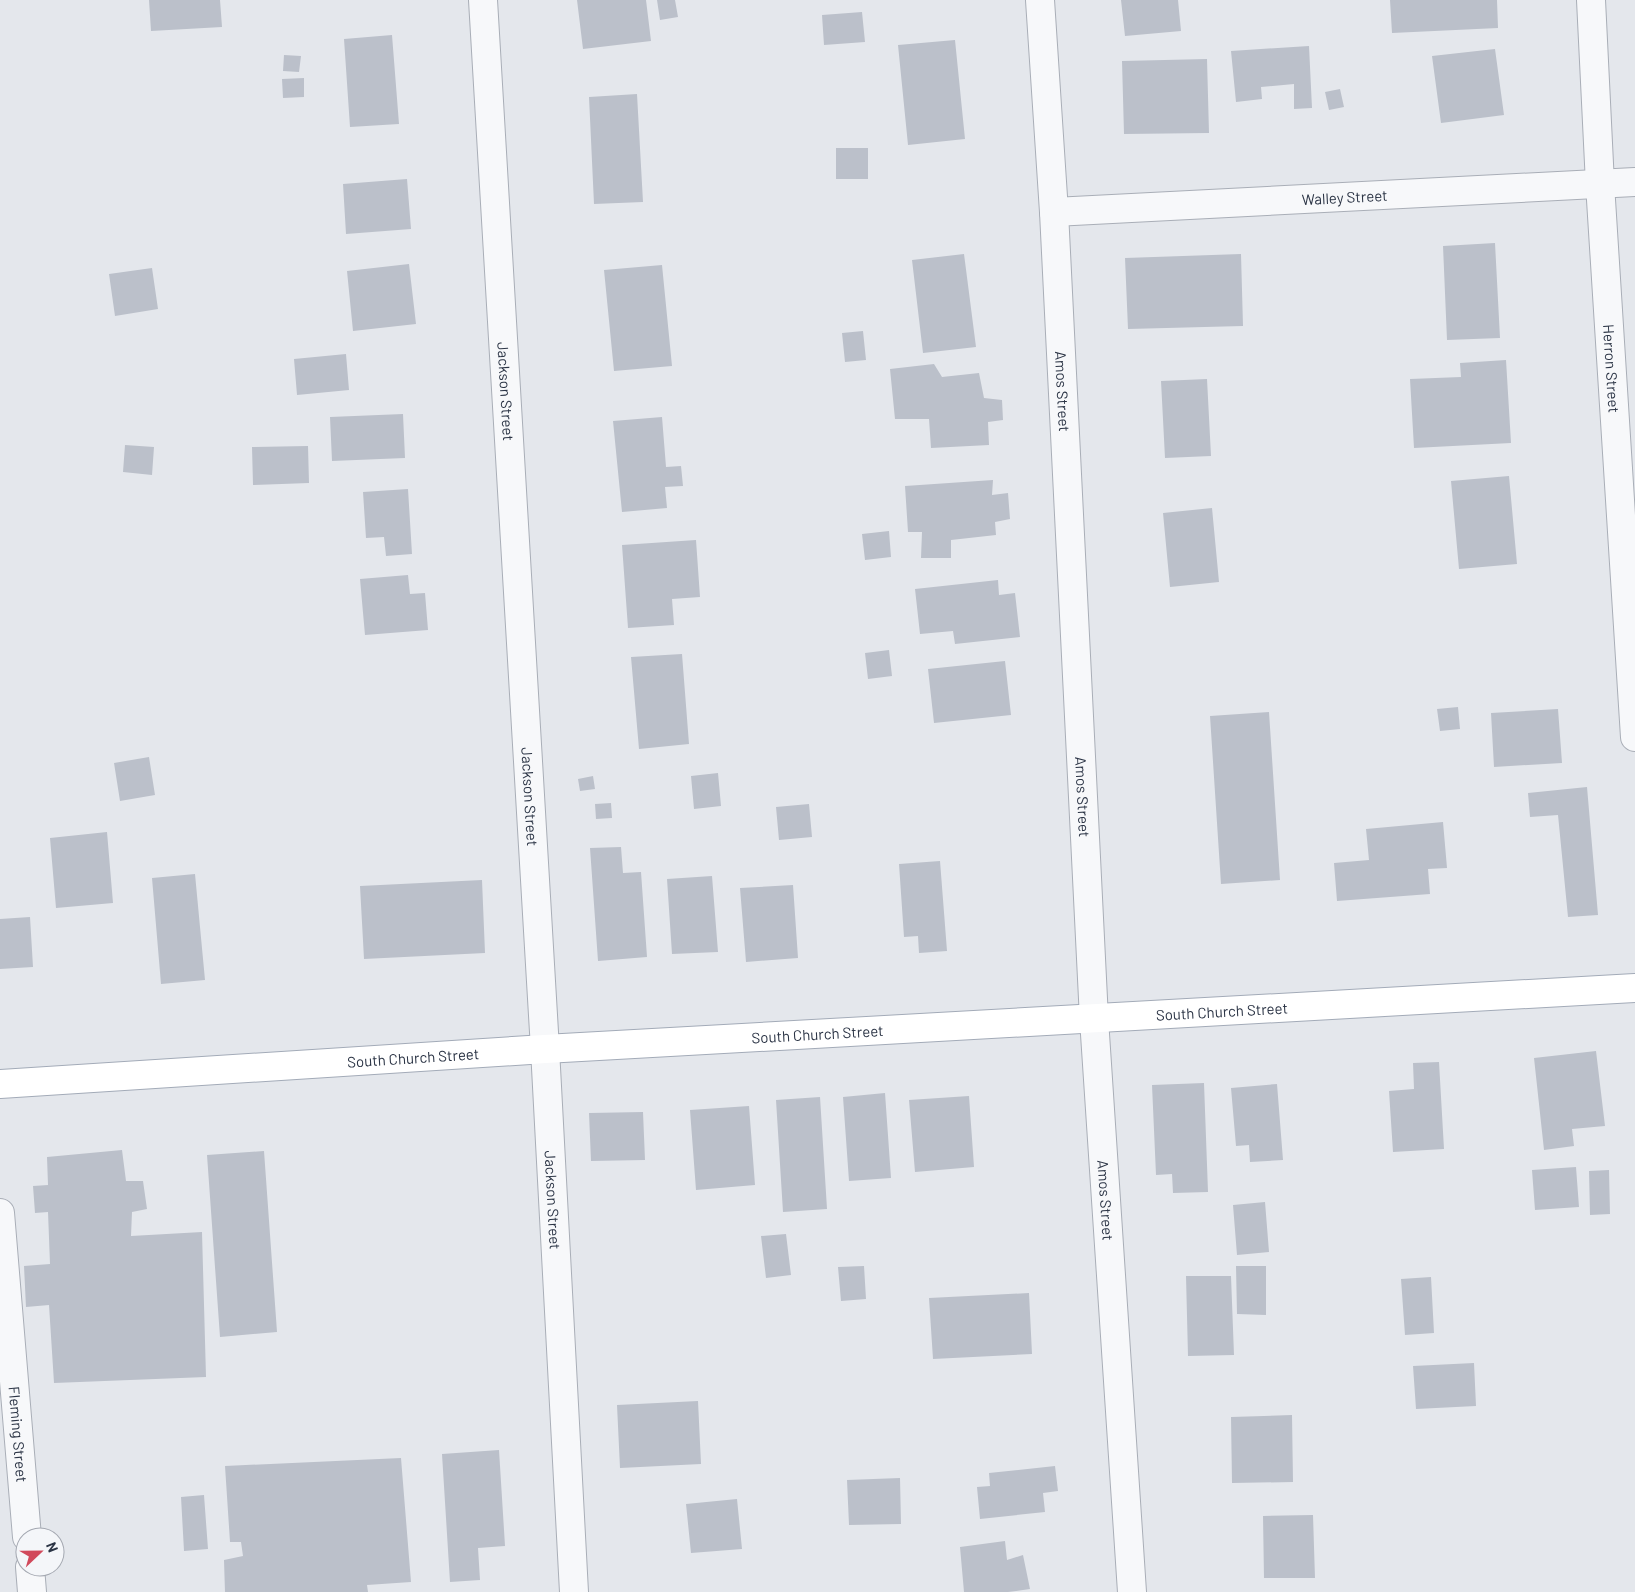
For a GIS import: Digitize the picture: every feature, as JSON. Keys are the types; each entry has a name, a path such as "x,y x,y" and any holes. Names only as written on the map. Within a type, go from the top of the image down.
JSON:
{"main road":[{"name":"South Church Street","path":"0,1084 545,1049 1635,988"}],"street":[{"name":"Jackson Street","path":"483,0 545,1049 574,1592"},
{"name":"Amos Street","path":"1040,0 1054,212 1094,1019 1132,1592"},
{"name":"Herron Street","path":"1590,0 1635,737"},
{"name":"Walley Street","path":"1054,212 1635,182"},
{"name":"Fleming Street","path":"0,1213 26,1527"},
{"path":"31,1577 32,1592"}],"building":[{"path":"149,0 220,0 222,27 151,31"},
{"path":"577,0 646,0 651,41 583,49"},
{"path":"657,0 675,0 678,17 660,20"},
{"path":"1121,0 1178,0 1181,31 1125,36"},
{"path":"1390,0 1497,0 1498,28 1392,33"},
{"path":"862,12 865,42 824,45 822,15"},
{"path":"392,35 399,124 350,127 344,39"},
{"path":"955,40 965,139 908,145 898,45"},
{"path":"1309,46 1312,108 1294,109 1294,84 1261,87 1262,99 1236,102 1231,51"},
{"path":"1495,49 1504,115 1441,123 1432,56"},
{"path":"284,55 301,56 299,72 283,71"},
{"path":"1207,59 1209,133 1124,134 1122,61"},
{"path":"304,78 304,97 283,98 282,79"},
{"path":"1340,89 1344,107 1329,110 1325,92"},
{"path":"637,94 643,202 594,204 589,97"},
{"path":"836,148 868,148 868,179 836,179"},
{"path":"407,179 411,229 346,234 343,184"},
{"path":"1495,243 1500,338 1447,340 1443,246"},
{"path":"964,254 976,347 923,353 912,260"},
{"path":"1241,254 1243,326 1128,329 1125,258"},
{"path":"409,264 416,324 353,331 347,271"},
{"path":"662,265 672,366 614,371 604,270"},
{"path":"152,268 158,309 115,316 109,274"},
{"path":"863,331 866,360 845,362 842,333"},
{"path":"346,354 349,390 297,395 294,359"},
{"path":"1506,360 1511,443 1414,448 1410,379 1461,377 1460,363"},
{"path":"934,364 942,377 979,373 984,398 1002,400 1003,420 988,422 989,445 931,448 929,419 895,419 890,369"},
{"path":"1207,379 1211,456 1165,458 1161,381"},
{"path":"403,414 405,458 332,461 330,417"},
{"path":"662,417 666,467 681,466 683,486 665,487 667,508 622,512 613,421"},
{"path":"125,445 154,447 152,475 123,472"},
{"path":"308,446 309,483 253,485 252,447"},
{"path":"1509,476 1517,564 1459,569 1451,481"},
{"path":"993,480 992,495 1008,493 1010,519 995,522 996,535 951,540 951,558 921,558 922,532 908,532 905,486"},
{"path":"408,489 412,554 386,556 384,537 366,538 363,492"},
{"path":"1212,508 1219,582 1170,587 1163,513"},
{"path":"889,531 891,557 865,560 862,534"},
{"path":"696,540 700,597 672,599 674,625 628,628 622,545"},
{"path":"408,575 410,594 425,593 428,630 365,635 360,579"},
{"path":"998,580 999,595 1015,593 1020,637 955,644 953,631 920,634 915,589"},
{"path":"889,650 892,676 868,679 865,653"},
{"path":"682,654 689,744 639,749 631,657"},
{"path":"1005,661 1011,715 934,723 928,669"},
{"path":"1458,707 1460,729 1440,731 1437,709"},
{"path":"1558,709 1562,763 1494,767 1491,713"},
{"path":"1269,712 1280,880 1221,884 1210,716"},
{"path":"149,757 155,795 120,801 114,763"},
{"path":"718,773 721,806 694,809 691,776"},
{"path":"593,776 595,789 580,791 578,779"},
{"path":"1587,787 1598,915 1568,917 1558,815 1530,817 1528,793"},
{"path":"611,803 612,818 596,819 595,804"},
{"path":"809,804 812,837 779,840 776,807"},
{"path":"1443,822 1447,868 1428,869 1430,894 1337,901 1334,863 1369,860 1366,829"},
{"path":"107,832 113,903 56,908 50,838"},
{"path":"621,847 623,873 641,872 647,957 598,961 590,848"},
{"path":"940,861 947,951 919,953 918,936 904,937 899,864"},
{"path":"195,874 205,980 161,984 152,878"},
{"path":"712,876 718,952 672,954 667,879"},
{"path":"482,880 485,953 364,959 360,886"},
{"path":"793,885 798,958 746,962 740,888"},
{"path":"30,917 33,967 0,969 0,919"},
{"path":"1596,1051 1605,1126 1572,1129 1574,1146 1544,1150 1534,1058"},
{"path":"1439,1062 1444,1149 1393,1152 1389,1091 1414,1089 1413,1063"},
{"path":"1204,1083 1208,1192 1173,1193 1172,1174 1156,1175 1152,1085"},
{"path":"1277,1084 1283,1160 1250,1162 1249,1145 1236,1146 1231,1088"},
{"path":"885,1093 891,1178 849,1181 843,1097"},
{"path":"969,1096 974,1167 915,1172 909,1100"},
{"path":"820,1097 827,1209 783,1212 776,1100"},
{"path":"749,1106 755,1185 696,1190 690,1110"},
{"path":"643,1112 645,1160 591,1161 589,1113"},
{"path":"122,1150 126,1181 143,1181 147,1209 132,1212 131,1236 202,1232 206,1377 54,1383 49,1305 26,1307 24,1266 50,1264 48,1212 35,1213 33,1186 48,1185 47,1157"},
{"path":"264,1151 277,1332 220,1337 207,1155"},
{"path":"1576,1167 1579,1207 1535,1210 1532,1170"},
{"path":"1609,1170 1610,1214 1590,1215 1589,1171"},
{"path":"1265,1202 1269,1252 1237,1255 1233,1205"},
{"path":"786,1234 791,1275 766,1278 761,1236"},
{"path":"864,1266 866,1299 841,1301 838,1267"},
{"path":"1236,1266 1266,1266 1266,1315 1237,1314"},
{"path":"1186,1276 1231,1276 1234,1355 1188,1356"},
{"path":"1431,1277 1434,1333 1405,1335 1401,1279"},
{"path":"1029,1293 1032,1354 933,1359 929,1298"},
{"path":"1474,1363 1476,1406 1416,1409 1413,1366"},
{"path":"698,1401 701,1464 620,1468 617,1405"},
{"path":"1292,1415 1293,1482 1232,1483 1231,1417"},
{"path":"499,1450 505,1546 478,1548 480,1580 450,1582 442,1454"},
{"path":"401,1458 411,1582 367,1585 368,1592 225,1592 224,1560 243,1556 241,1542 230,1542 225,1466"},
{"path":"1055,1466 1058,1491 1043,1493 1045,1512 980,1519 977,1487 990,1486 989,1473"},
{"path":"900,1478 901,1524 849,1525 847,1480"},
{"path":"204,1495 208,1549 184,1551 181,1497"},
{"path":"737,1499 742,1549 691,1553 686,1504"},
{"path":"1313,1515 1315,1578 1264,1578 1263,1516"},
{"path":"1005,1541 1007,1560 1023,1555 1030,1589 1008,1592 964,1592 960,1547"}]}
